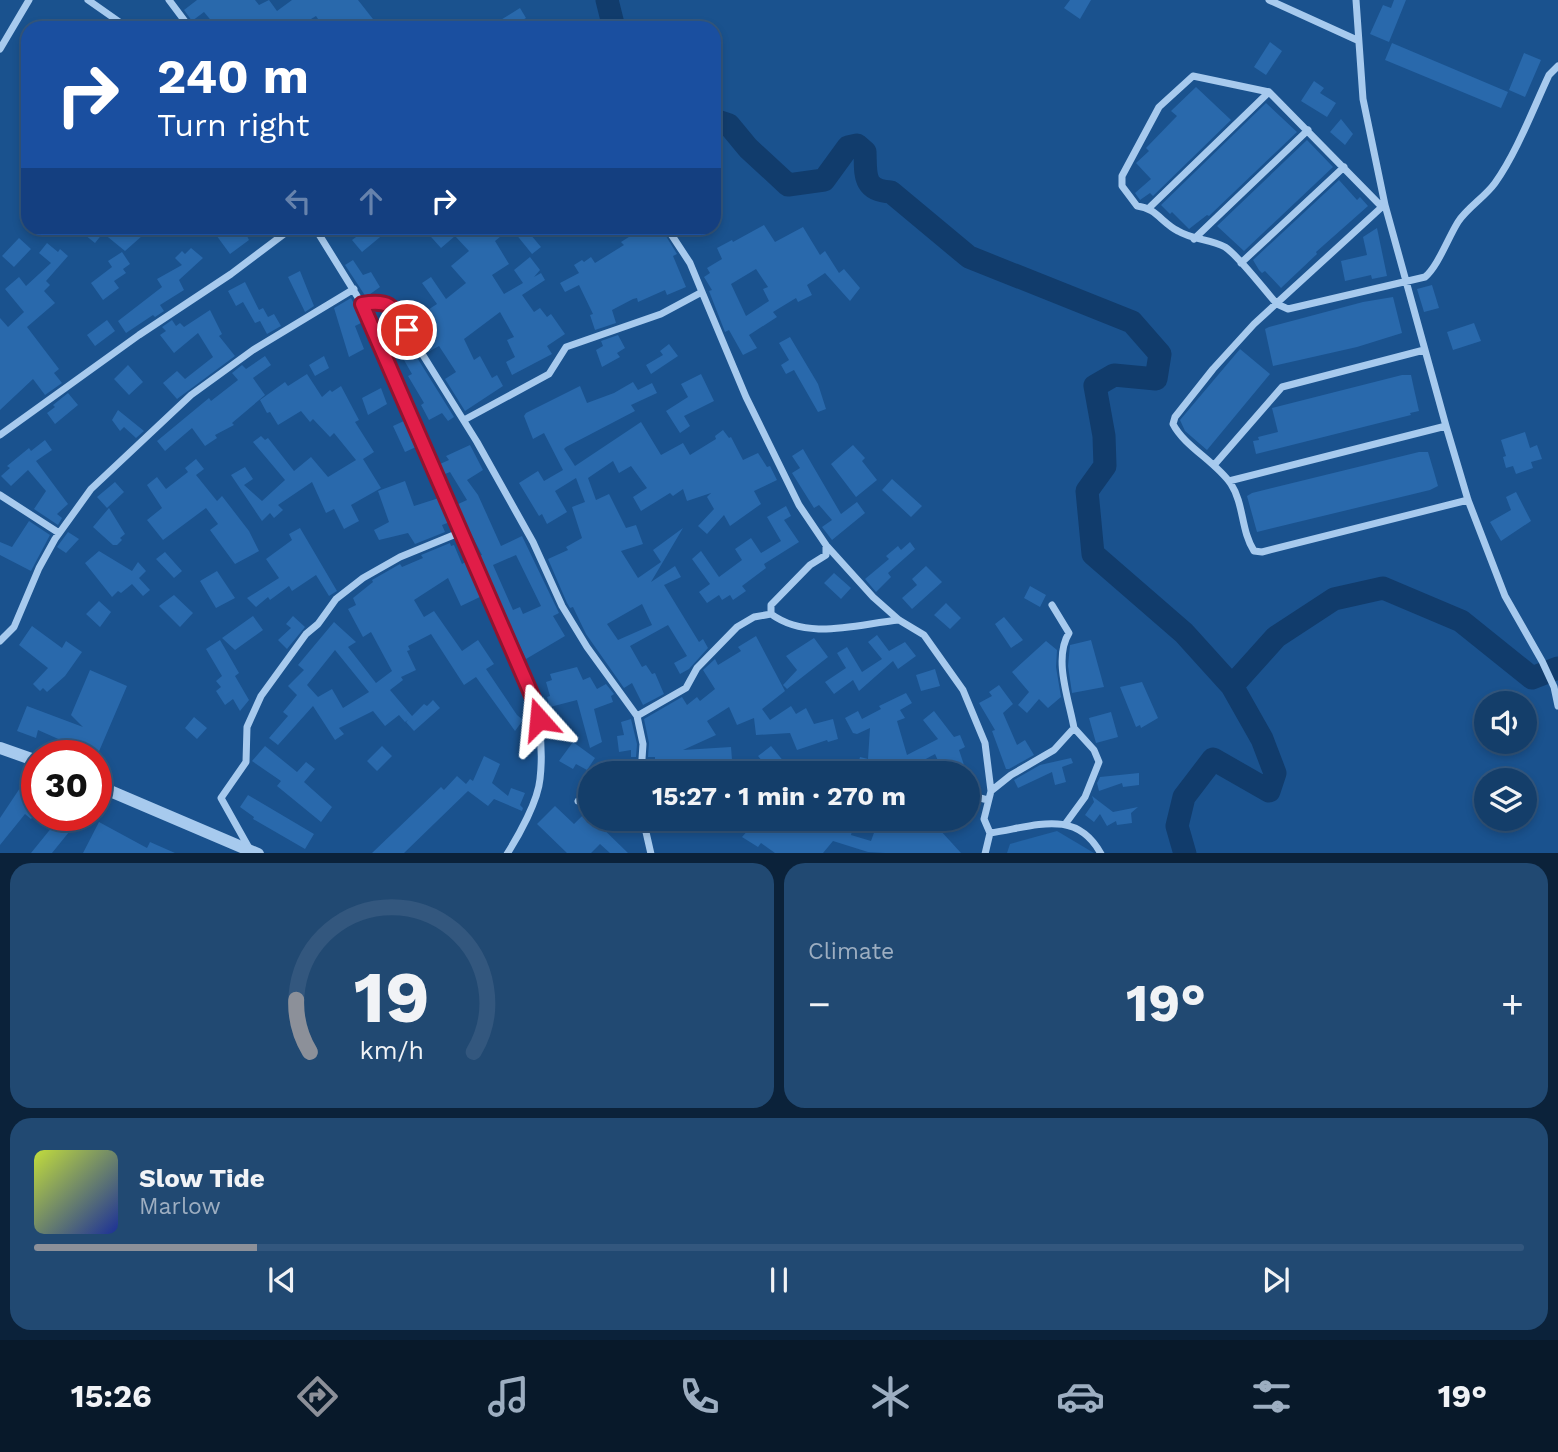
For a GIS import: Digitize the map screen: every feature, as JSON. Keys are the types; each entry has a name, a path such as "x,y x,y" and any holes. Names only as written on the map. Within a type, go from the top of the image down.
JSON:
{"street":[{"path":"0,49 29,0"},
{"path":"88,0 118,21"},
{"path":"169,0 185,21"},
{"path":"1269,0 1357,40"},
{"path":"1356,0 1363,99 1383,206 1407,281 1424,350 1468,500 1505,596 1542,661 1554,687 1558,706"},
{"path":"1383,206 1269,92 1194,76 1159,107 1122,176 1122,186 1137,206 1150,207 1175,230 1194,239 1227,248 1277,304 1288,309 1425,277 1434,269 1439,254 1460,218 1476,205 1496,182 1549,75 1558,66"},
{"path":"1150,207 1269,92"},
{"path":"1194,239 1308,130"},
{"path":"1241,263 1344,167"},
{"path":"1383,206 1254,324 1213,369 1175,417 1174,424 1177,431 1215,464 1237,493 1249,544 1254,551 1262,552 1468,500"},
{"path":"0,435 283,235"},
{"path":"319,235 362,304 533,698 539,719 540,780 519,835 507,853"},
{"path":"672,235 690,263 730,362 785,479 827,545 873,597 899,620 923,635 963,690 985,743 992,791"},
{"path":"0,641 14,627 31,585 59,533 91,489 191,395 253,350 354,289"},
{"path":"464,420 549,374 566,347 660,314 702,292"},
{"path":"362,304 381,301 393,307 464,420 533,542 562,606 587,647 637,716 643,744 642,761"},
{"path":"1215,464 1282,387 1424,350"},
{"path":"1229,481 1446,426"},
{"path":"0,495 59,533"},
{"path":"255,852 221,798 246,762 247,727 261,696 306,634 318,624 336,599 363,578 400,557 461,532"},
{"path":"771,614 771,605 826,555 827,545"},
{"path":"1052,605 1069,633 1062,644 1063,671 1074,728 1094,750 1099,762 1085,797 1066,823"},
{"path":"637,716 686,688 698,668 737,627 754,617 771,614 803,628 824,631 899,620"},
{"path":"985,853 990,834 984,819 992,791 1011,775 1054,750 1074,728"},
{"path":"1,750 21,756"},
{"path":"112,792 255,852"},
{"path":"980,798 988,800"},
{"path":"990,834 1066,823 1093,838 1101,853"},
{"path":"646,831 651,853"}],"shaded area":[{"path":"1057,831 1094,853 1007,853 1010,844"}],"building":[{"path":"197,0 255,0 259,5 269,0 277,11 292,0 358,0 374,21 319,21 316,16 308,21 212,21 204,12 192,21 184,10"},
{"path":"1070,0 1091,0 1080,19 1064,8"},
{"path":"1394,0 1406,0 1389,42 1370,34 1383,5 1391,8"},
{"path":"520,8 526,18 521,21 499,21"},
{"path":"1270,42 1282,51 1266,75 1254,67"},
{"path":"1392,43 1508,92 1501,108 1385,60"},
{"path":"1524,53 1541,60 1525,97 1509,90"},
{"path":"1314,81 1324,88 1320,93 1336,103 1327,117 1301,101"},
{"path":"1196,87 1231,120 1153,196 1150,193 1140,200 1135,193 1151,179 1136,163 1149,151 1146,148 1177,116 1171,111"},
{"path":"1266,103 1297,132 1209,216 1189,229 1161,205"},
{"path":"1341,119 1353,134 1345,145 1330,132"},
{"path":"1307,140 1333,167 1244,251 1217,226"},
{"path":"1339,180 1357,200 1360,197 1368,206 1316,252 1317,254 1281,288 1265,271 1262,273 1259,270 1253,260"},
{"path":"764,225 775,242 803,227 820,255 825,251 839,273 844,269 860,288 850,301 825,273 807,285 812,295 798,302 796,298 773,312 777,317 749,335 757,348 743,355 729,330 725,332 709,291 712,290 704,277 710,273 707,268 722,259 717,248 732,240 733,242","holes":["756,269 768,287 763,289 769,301 746,316 731,284"]},
{"path":"1377,228 1387,276 1372,279 1371,275 1345,281 1341,261 1367,255 1363,237"},
{"path":"85,235 101,235 95,243"},
{"path":"105,235 143,235 125,251"},
{"path":"216,235 249,235 249,240 230,254"},
{"path":"359,235 383,235 362,252 352,240"},
{"path":"429,235 502,235 495,241 509,264 492,275 504,294 523,283 514,270 530,257 540,270 534,277 541,273 545,280 522,295 534,312 540,308 547,317 551,314 565,334 547,346 552,354 512,375 506,362 515,357 507,340 514,337 500,312 464,339 474,360 480,356 492,378 497,375 503,386 465,411 445,379 456,372 439,346 428,352 409,322 437,304 422,283 431,277 446,299 466,283 451,266 469,251 455,236 441,248"},
{"path":"517,235 531,235 541,247 532,254"},
{"path":"632,235 665,235 677,254 673,256 686,287 667,295 665,290 638,302 637,298 633,299 612,310 616,323 595,330 590,315 593,314 579,285 565,292 560,283 579,273 574,265 591,257 595,263 624,245 621,242"},
{"path":"19,238 31,249 14,267 2,256"},
{"path":"47,243 68,256 46,281 50,285 44,291 55,303 27,327 59,369 54,373 62,383 45,395 33,379 0,410 0,318 8,327 24,312 5,289 19,277 26,286 51,263 39,253"},
{"path":"191,248 203,258 179,280 184,290 160,305 164,311 126,333 118,321 162,287 157,279 182,265 175,258 182,251 185,254"},
{"path":"122,252 130,264 123,269 126,273 114,281 119,288 103,300 91,283 112,267 108,261"},
{"path":"353,260 363,275 371,272 380,287 366,297 345,265"},
{"path":"300,271 314,306 305,312 288,277"},
{"path":"245,282 259,310 263,308 268,317 274,314 281,326 267,334 260,321 255,323 243,302 236,306 228,291"},
{"path":"1432,285 1439,308 1424,312 1417,289"},
{"path":"1393,297 1402,333 1357,347 1273,366 1265,329 1363,302"},
{"path":"351,298 363,322 355,326 364,349 349,357 334,308"},
{"path":"210,310 222,334 219,336 235,356 177,399 163,383 177,371 185,379 213,357 198,333 174,353 160,335 166,331 162,327 172,320 176,326 180,323 184,327"},
{"path":"393,319 454,417 448,421 442,413 429,420 421,405 424,403 408,376 412,374 384,325"},
{"path":"107,320 115,331 95,346 87,335"},
{"path":"1474,323 1481,341 1453,350 1447,332"},
{"path":"618,335 625,348 617,353 620,357 602,367 596,350 603,346 601,341"},
{"path":"790,337 818,384 826,409 818,412 794,370 786,374 781,365 789,360 779,343"},
{"path":"669,344 678,356 651,374 646,365 663,355 660,351"},
{"path":"1240,349 1270,374 1207,450 1185,431 1180,420"},
{"path":"265,356 271,365 253,378 265,395 232,423 234,425 215,435 217,438 205,446 192,428 165,451 157,441 209,398 211,401 238,380 232,373 242,365 246,369"},
{"path":"324,356 329,368 315,376 309,365"},
{"path":"128,365 143,382 129,395 114,379"},
{"path":"307,374 322,397 341,386 359,420 355,422 374,452 363,459 381,488 351,505 359,521 344,529 334,509 326,513 312,482 278,505 283,510 274,518 270,513 262,521 231,475 245,467 253,479 244,485 262,501 285,480 253,442 261,436 265,440 268,438 294,471 311,457 328,477 356,460 334,433 330,437 313,419 310,422 301,411 278,425 270,412 267,413 260,400 285,382 288,386"},
{"path":"701,374 714,401 684,416 690,426 680,433 666,411 688,397 681,384"},
{"path":"1411,375 1419,411 1256,454 1253,441 1278,432 1272,408"},
{"path":"633,382 638,390 652,383 657,393 631,405 635,411 566,447 564,449 575,466 641,422 661,455 683,443 690,455 716,439 715,436 723,430 731,437 743,460 758,453 767,467 770,466 777,480 754,491 761,504 730,526 724,515 707,534 698,526 714,509 707,497 711,493 687,501 683,489 673,496 670,493 641,511 633,497 647,488 631,466 619,473 613,461 588,478 596,500 609,494 626,528 636,525 643,544 621,551 638,578 661,562 653,550 683,528 651,582 675,566 681,577 664,585 699,642 703,639 708,648 689,669 680,674 674,663 687,656 668,625 630,646 642,667 646,665 652,674 655,673 664,694 643,705 632,683 624,688 586,634 573,607 570,608 567,603 548,559 568,550 566,547 582,538 572,507 585,502 576,478 555,491 567,512 547,524 519,483 538,471 544,481 563,470 544,433 533,439 524,416 526,413 580,386 587,403 614,393","holes":["642,604 652,625 618,640 607,624"]},
{"path":"381,388 387,404 368,415 362,398"},
{"path":"68,393 78,405 55,424 47,413"},
{"path":"118,410 144,431 136,438 124,427 120,431 112,420"},
{"path":"404,421 416,447 405,452 393,426"},
{"path":"1525,432 1530,448 1537,445 1542,459 1531,462 1533,468 1516,474 1513,466 1506,468 1503,457 1506,456 1501,440"},
{"path":"45,440 52,450 36,461 68,504 57,514 62,518 58,525 34,509 46,491 28,470 11,486 1,476 10,468 7,466 29,448 31,451"},
{"path":"470,445 483,470 467,480 478,495 501,546 522,536 559,613 553,616 565,636 526,659 478,556 482,555 456,505 467,500 450,472 445,474 440,464 449,460 446,456","holes":["516,555 541,606 523,614 520,607 513,610 493,565"]},
{"path":"853,445 865,458 862,461 877,480 856,497 831,464"},
{"path":"803,449 841,514 857,502 865,513 832,540 822,527 832,520 819,505 814,508 792,473 800,468 792,456"},
{"path":"1428,452 1438,486 1257,532 1247,496 1252,493"},
{"path":"196,459 204,469 196,475 217,501 222,496 249,531 259,551 235,564 210,530 218,524 206,508 163,540 147,520 162,508 147,485 157,477 166,489 188,472 185,468"},
{"path":"892,479 922,506 911,517 882,490"},
{"path":"405,481 414,506 439,498 450,522 442,525 445,532 415,544 408,533 379,540 374,530 389,522 378,491"},
{"path":"115,482 124,492 107,508 97,497"},
{"path":"1516,492 1531,521 1501,541 1490,522 1511,510 1506,497"},
{"path":"786,506 791,516 784,520 799,542 764,564 766,568 742,586 746,591 733,600 730,595 722,600 719,595 707,603 699,592 710,584 692,559 701,551 719,577 742,560 735,549 751,538 761,553 781,541 767,517"},
{"path":"109,508 125,534 117,545 113,545 93,527"},
{"path":"29,521 50,535 31,571 0,555 0,542 12,547"},
{"path":"300,528 337,591 329,596 316,575 292,591 289,586 270,600 268,597 256,607 247,598 279,578 266,559 292,540 289,534"},
{"path":"68,532 79,539 66,553 57,547"},
{"path":"910,542 915,549 888,573 891,577 876,592 865,579 889,559 886,556 898,546 901,550"},
{"path":"450,543 451,546 454,545 462,564 467,561 482,596 461,606 448,578 414,600 424,617 434,611 462,651 478,640 494,664 486,669 523,720 515,731 476,677 464,685 431,634 408,646 410,650 407,651 416,670 401,677 403,680 390,690 412,716 424,704 427,706 433,700 440,708 414,731 406,722 408,720 405,722 399,715 385,726 373,711 339,728 344,734 335,740 313,706 278,745 269,738 288,716 283,712 297,695 288,686 304,670 298,665 334,622 356,642 348,647 376,683 392,671 371,632 363,637 348,609 356,605 353,598 373,582 372,580 400,564 402,567 423,558 421,555","holes":["335,650 369,692 343,708 332,689 318,697 307,685"]},
{"path":"99,551 132,571 138,562 146,571 139,578 150,590 143,596 132,584 112,597 85,563"},
{"path":"165,552 182,571 174,578 156,559"},
{"path":"926,566 942,582 912,609 902,598 917,585 912,579"},
{"path":"217,571 235,598 216,608 200,581"},
{"path":"834,573 851,588 841,599 824,583"},
{"path":"1030,586 1046,595 1040,607 1024,598"},
{"path":"174,595 193,613 180,627 159,606"},
{"path":"99,601 111,612 100,627 86,614"},
{"path":"946,603 961,618 950,629 934,615"},
{"path":"253,616 263,630 235,650 222,638"},
{"path":"293,616 305,627 287,649 278,640 291,628 286,624"},
{"path":"1004,617 1023,640 1011,648 995,624"},
{"path":"32,626 62,648 66,641 82,652 65,676 47,692 43,688 40,691 33,684 48,668 19,645"},
{"path":"877,635 889,651 905,642 916,656 898,669 893,661 859,691 853,680 834,694 825,682 846,668 837,653 847,647 862,672 882,659 868,642"},
{"path":"756,636 785,691 762,709 770,720 791,706 796,714 806,708 814,724 833,719 838,739 797,750 790,733 756,735 754,718 737,725 729,707 707,721 716,735 683,750 731,747 732,760 743,761 655,761 655,757 648,757 649,743 644,719 682,697 687,705 697,697 700,701 715,689 703,670 715,659 718,665 741,651 738,647"},
{"path":"814,638 828,657 787,689 783,685 797,670 786,656"},
{"path":"220,640 239,673 235,676 249,700 240,711 233,699 225,705 216,691 221,687 216,681 222,676 206,649"},
{"path":"1091,640 1104,687 1072,693 1068,666 1070,645"},
{"path":"1046,641 1057,650 1056,667 1061,697 1048,708 1039,699 1027,713 1018,705 1029,692 1012,672"},
{"path":"577,667 583,680 590,677 597,689 606,684 614,694 611,696 613,702 594,709 602,742 590,748 577,700 550,707 547,697 550,696 546,682 552,680 550,674"},
{"path":"935,669 940,686 921,691 916,675"},
{"path":"90,670 127,686 104,740 61,740 38,730 36,738 17,731 27,706 83,727 71,715"},
{"path":"1142,682 1158,718 1141,728 1140,725 1136,727 1120,687"},
{"path":"999,685 1013,704 1003,713 1017,745 1025,740 1034,755 1009,769 1006,769 992,731 995,730 979,703 992,696 989,692"},
{"path":"906,693 912,703 900,710 905,718 897,721 907,755 938,739 923,720 934,711 954,737 960,735 965,747 959,750 963,761 938,761 935,754 922,761 859,761 860,757 868,759 870,728 853,733 845,718 858,711 862,719 881,709 879,706"},
{"path":"1111,712 1118,737 1096,743 1089,718"},
{"path":"194,717 207,728 197,739 185,728"},
{"path":"631,719 637,744 636,757 631,757 631,750 619,752 617,736 624,735 621,722"},
{"path":"573,742 595,758 593,761 578,761 578,765 573,769 559,761"},
{"path":"265,746 297,772 306,762 315,769 304,782 332,807 321,822 277,786 281,781 252,761"},
{"path":"382,746 392,756 377,771 367,761"},
{"path":"771,746 783,761 762,761 758,756"},
{"path":"484,756 500,764 492,783 508,796 511,788 525,793 520,805 522,811 494,799 488,806 468,791 404,853 372,853 441,787 444,790 457,776 466,784 470,779 473,781"},
{"path":"1071,758 1073,763 1062,767 1066,782 1055,785 1052,772 1018,788 1014,780 1040,765"},
{"path":"1139,773 1139,785 1123,787 1122,783 1099,791 1097,783 1100,777"},
{"path":"20,788 21,819 0,845 0,818"},
{"path":"248,795 314,834 305,849 253,819 254,817 240,807"},
{"path":"1092,796 1113,812 1138,807 1131,813 1132,823 1117,825 1116,821 1107,826 1100,814 1094,822 1085,815 1094,802"},
{"path":"555,806 574,824 578,820 578,831 605,831 628,853 610,853 600,844 591,853 567,853 537,824"},
{"path":"112,829 147,848 150,842 175,853 83,853 94,831"},
{"path":"49,831 70,831 52,853 31,853"},
{"path":"747,831 852,831 851,835 871,841 875,831 941,831 961,853 868,852 833,841 823,853 775,853 761,843 758,847 742,837"}],"waterway":[{"path":"607,0 612,21"},
{"path":"721,122 729,125 748,148 788,185 824,180 848,147 857,145 865,152 866,174 870,184 882,191 891,192 969,257 1132,322 1160,354 1156,379 1114,375 1095,386 1104,436 1105,466 1087,491 1093,554 1184,633 1232,686 1262,739 1275,773 1269,791 1213,759 1184,797 1177,826 1185,853"},
{"path":"1232,686 1276,637 1334,599 1383,588 1461,621 1532,678 1558,668"}],"route":[{"path":"407,330 393,307 381,301 362,304 533,698 539,719"}]}
